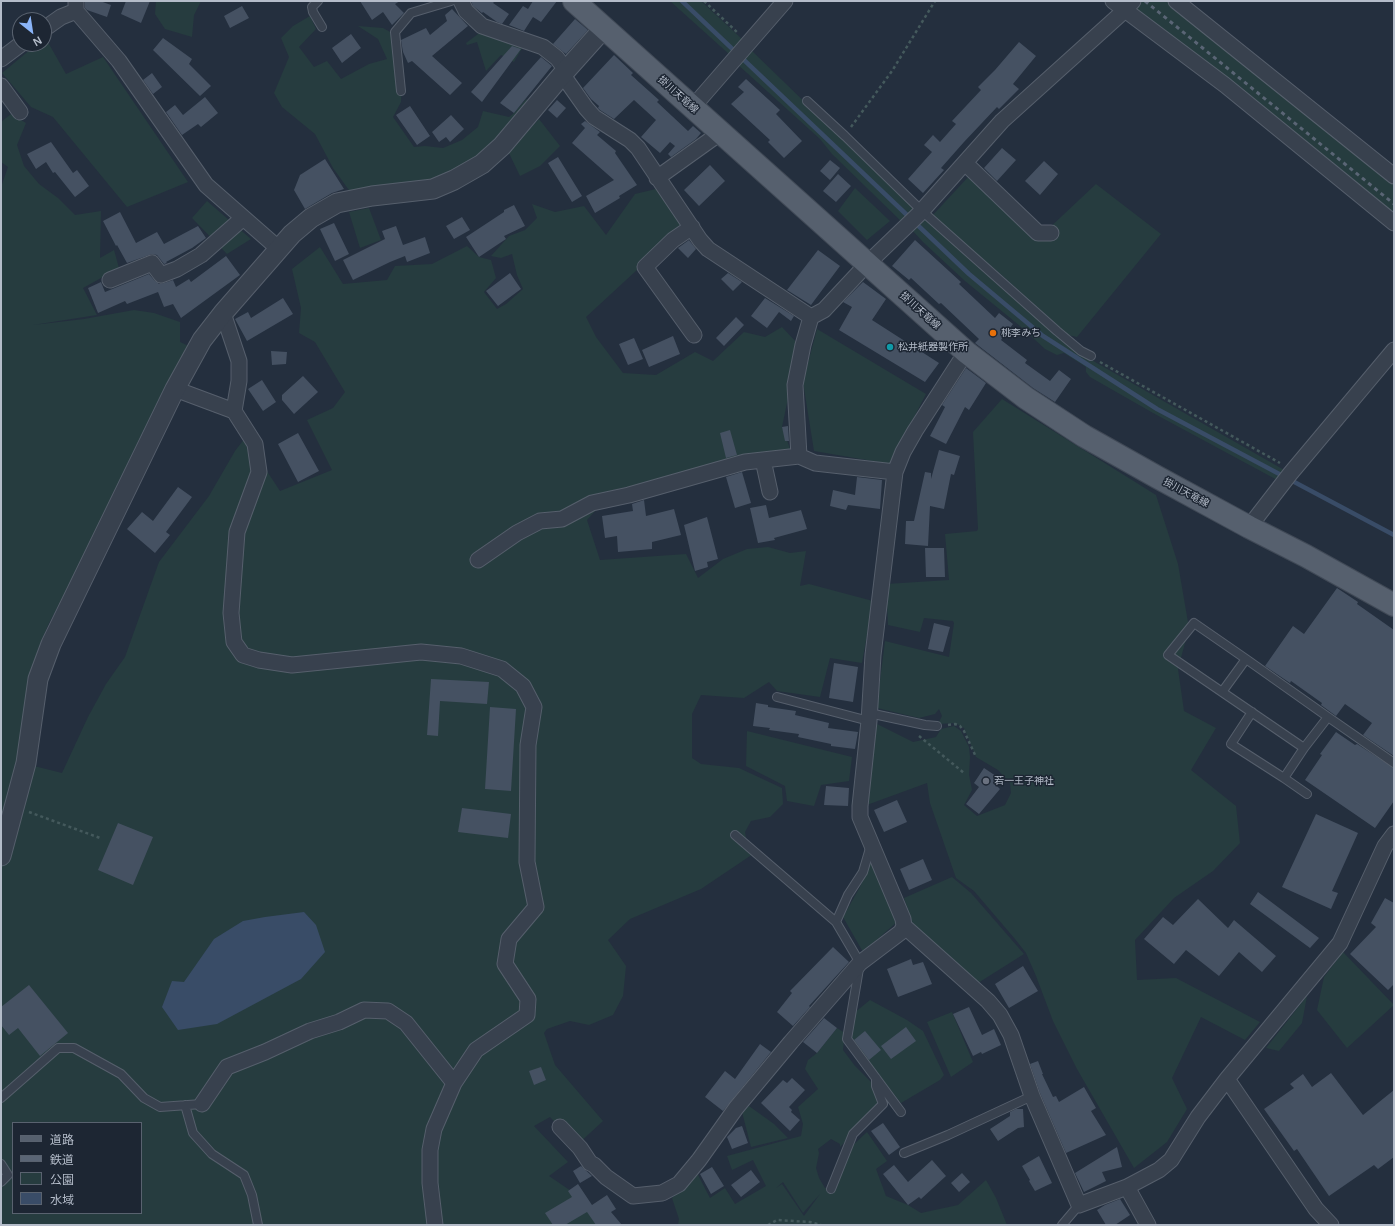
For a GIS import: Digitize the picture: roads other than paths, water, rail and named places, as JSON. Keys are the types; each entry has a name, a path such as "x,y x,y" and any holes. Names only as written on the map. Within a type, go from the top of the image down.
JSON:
{"main road":[{"name":"掛川天竜線","path":"574,1 966,352 1026,398 1084,436 1249,527 1394,604"}],"street":[{"path":"461,1 466,11 482,26 543,47 557,58 586,108 594,117 630,140 638,148 657,178 700,240 708,249 811,317"},
{"path":"692,108 785,1"},
{"path":"1113,1 1129,6 1394,224"},
{"path":"1176,1 1394,176"},
{"path":"52,23 76,6 119,61 206,185 279,249"},
{"path":"799,456 795,385 803,345 811,317 824,310 867,264 920,213 1002,121 1129,6"},
{"path":"1,856 26,763 38,679 51,644 175,389 202,340 223,313 292,234 311,218 337,203 372,196 433,189 454,180 482,164 502,146 564,72 604,28"},
{"path":"1,86 20,112"},
{"path":"657,178 720,133"},
{"path":"965,163 1038,233 1050,233"},
{"path":"110,280 152,263 161,274 177,269 201,254 243,218"},
{"path":"692,227 673,240 645,267 694,335"},
{"path":"223,313 239,361 239,381 234,411"},
{"path":"1249,527 1289,476 1394,350"},
{"path":"966,352 915,431 894,472 874,655 860,817 903,919 904,926 988,1001 1000,1015 1011,1035 1032,1096 1079,1205 1127,1187 1159,1170 1171,1160 1198,1117 1227,1079 1340,943 1385,846 1394,834"},
{"path":"175,389 234,411 255,444 259,472 237,532 231,613 234,642 243,654 258,660 292,665 421,652 460,656 502,670 523,686 534,707 528,745 527,862 536,907 508,940 505,964 528,999 527,1015 476,1050 454,1083 434,1129 430,1150 430,1183 435,1225"},
{"path":"478,560 517,533 540,522 562,519 592,503 629,495 745,462 799,456 815,463 894,472"},
{"path":"763,460 770,492"},
{"path":"560,1127 580,1148 590,1163 606,1177 633,1196 662,1193 679,1184 699,1160 736,1108 860,963 900,932 904,926"},
{"path":"202,1104 227,1067 265,1052 310,1030 338,1022 364,1010 388,1011 406,1023 454,1083"},
{"path":"1227,1079 1316,1209 1331,1225"},
{"path":"1127,1187 1148,1225"}],"lane":[{"path":"318,1 312,7 313,12 322,27"},
{"path":"401,91 395,32 411,14 451,1"},
{"path":"807,101 845,136 920,213 1057,331 1081,351 1091,356"},
{"path":"1304,748 1168,655 1194,623 1394,763"},
{"path":"1222,692 1246,659"},
{"path":"777,697 869,717 937,726"},
{"path":"1252,712 1231,744 1307,794"},
{"path":"1284,778 1304,748 1328,717"},
{"path":"735,835 836,922 860,963 847,1039 901,1112"},
{"path":"836,922 848,895 863,872 872,844"},
{"path":"1,1098 58,1048 74,1048 121,1074 144,1098 160,1107 202,1104"},
{"path":"831,1189 853,1134 883,1104 876,1086 876,1078"},
{"path":"904,1153 948,1135 1032,1096"},
{"path":"185,1105 193,1133 212,1154 244,1175 252,1195 258,1225"},
{"path":"1,1164 8,1175 1,1182"},
{"path":"1062,1225 1079,1205"}],"water":[{"path":"304,912 316,925 325,952 301,979 217,1024 178,1030 162,1007 172,981 184,982 214,939 243,921"}],"waterway":[{"path":"682,1 969,274 1043,336 1157,409 1394,535"}],"railway":[{"path":"1145,1 1394,204"}],"place":[{"name":"桃李みち","path":"993,333"},
{"name":"松井紙器製作所","path":"890,347"},
{"name":"若一王子神社","path":"986,781"}]}
